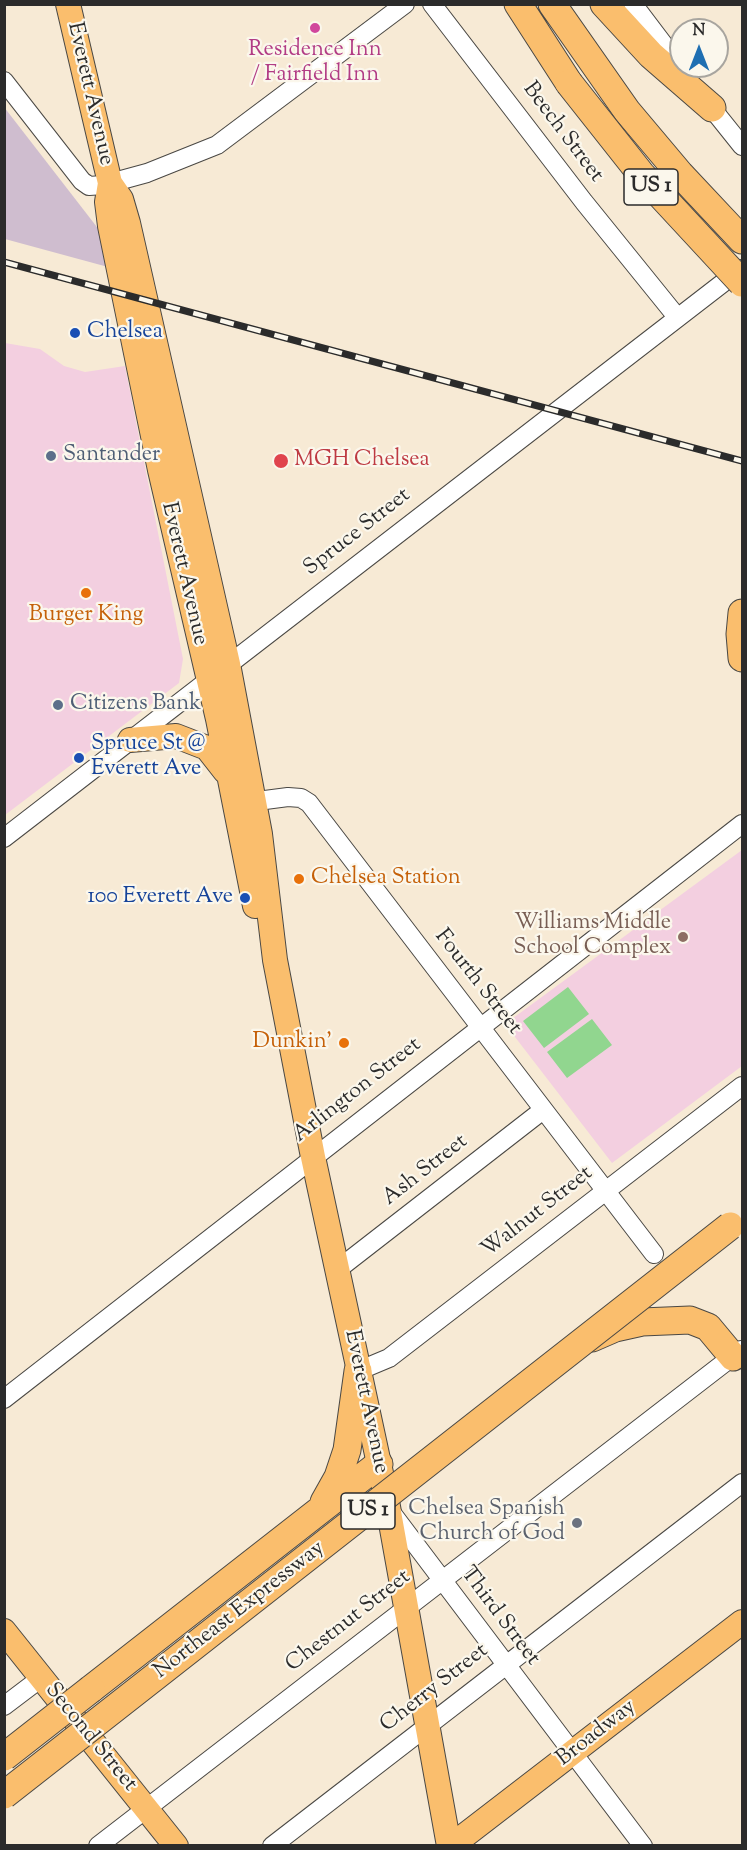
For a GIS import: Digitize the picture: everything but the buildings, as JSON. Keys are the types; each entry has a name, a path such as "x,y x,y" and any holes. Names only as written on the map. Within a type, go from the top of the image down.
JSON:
{"highway":[{"name":"US 1","path":"518,4 569,82 641,174 742,283"},
{"name":"US 1","path":"552,4 595,68 662,153 742,240"},
{"path":"604,4 651,55 712,108"},
{"path":"742,613 742,658"},
{"name":"Northeast Expressway","path":"4,1795 690,1260 742,1215"},
{"name":"Northeast Expressway","path":"4,1795 670,1277 742,1215"},
{"path":"571,1352 615,1328 642,1322 683,1320 708,1327 739,1359"},
{"path":"300,1527 326,1500 338,1477 347,1450 358,1371"},
{"path":"4,1757 379,1464"}],"main road":[{"name":"Everett Avenue","path":"68,4 111,183 121,199 128,223 228,664 244,803 313,1157 388,1509 426,1727 450,1845"},
{"name":"Everett Avenue","path":"111,183 107,202 110,226 160,471 218,718 226,773 244,803"},
{"path":"130,740 156,735 183,738 207,748 217,758 226,773"},
{"name":"Broadway","path":"450,1845 742,1622"},
{"name":"Second Street","path":"4,1631 176,1845"}],"street":[{"path":"4,81 82,181 89,186 111,183 174,164 217,145 405,4"},
{"name":"Beech Street","path":"432,4 584,202 677,317"},
{"path":"633,4 742,146"},
{"name":"Spruce Street","path":"4,838 742,268"},
{"name":"Fourth Street","path":"244,803 288,797 301,798 309,803 654,1254"},
{"name":"Arlington Street","path":"4,1398 742,824"},
{"name":"Walnut Street","path":"358,1371 389,1358 742,1086"},
{"name":"Ash Street","path":"337,1270 543,1110"},
{"name":"Chestnut Street","path":"98,1845 441,1581 739,1359"},
{"name":"Cherry Street","path":"272,1845 742,1483"},
{"name":"Third Street","path":"388,1509 643,1845"},
{"path":"4,1706 41,1678"}],"shaded area":[{"path":"4,107 100,231 108,267 5,239"},
{"path":"5,343 40,349 64,366 85,372 125,366 183,659 179,683 5,815"},
{"name":"Williams Middle School Complex","path":"742,850 742,1066 612,1163 505,1024"}],"green space":[{"path":"568,987 589,1014 544,1048 523,1021"},
{"path":"592,1019 612,1045 567,1078 547,1052"}],"railway":[{"path":"4,262 742,461"}],"place":[{"name":"Residence Inn / Fairfield Inn","path":"315,28"},
{"name":"Chelsea","path":"75,333"},
{"name":"Santander","path":"51,456"},
{"name":"MGH Chelsea","path":"281,461"},
{"name":"Burger King","path":"86,593"},
{"name":"Citizens Bank","path":"58,705"},
{"name":"Spruce St @ Everett Ave","path":"79,758"},
{"name":"Chelsea Station","path":"299,879"},
{"name":"100 Everett Ave","path":"245,898"},
{"name":"Williams Middle School Complex","path":"683,937"},
{"name":"Dunkin'","path":"344,1043"},
{"name":"Chelsea Spanish Church of God","path":"577,1523"}]}
